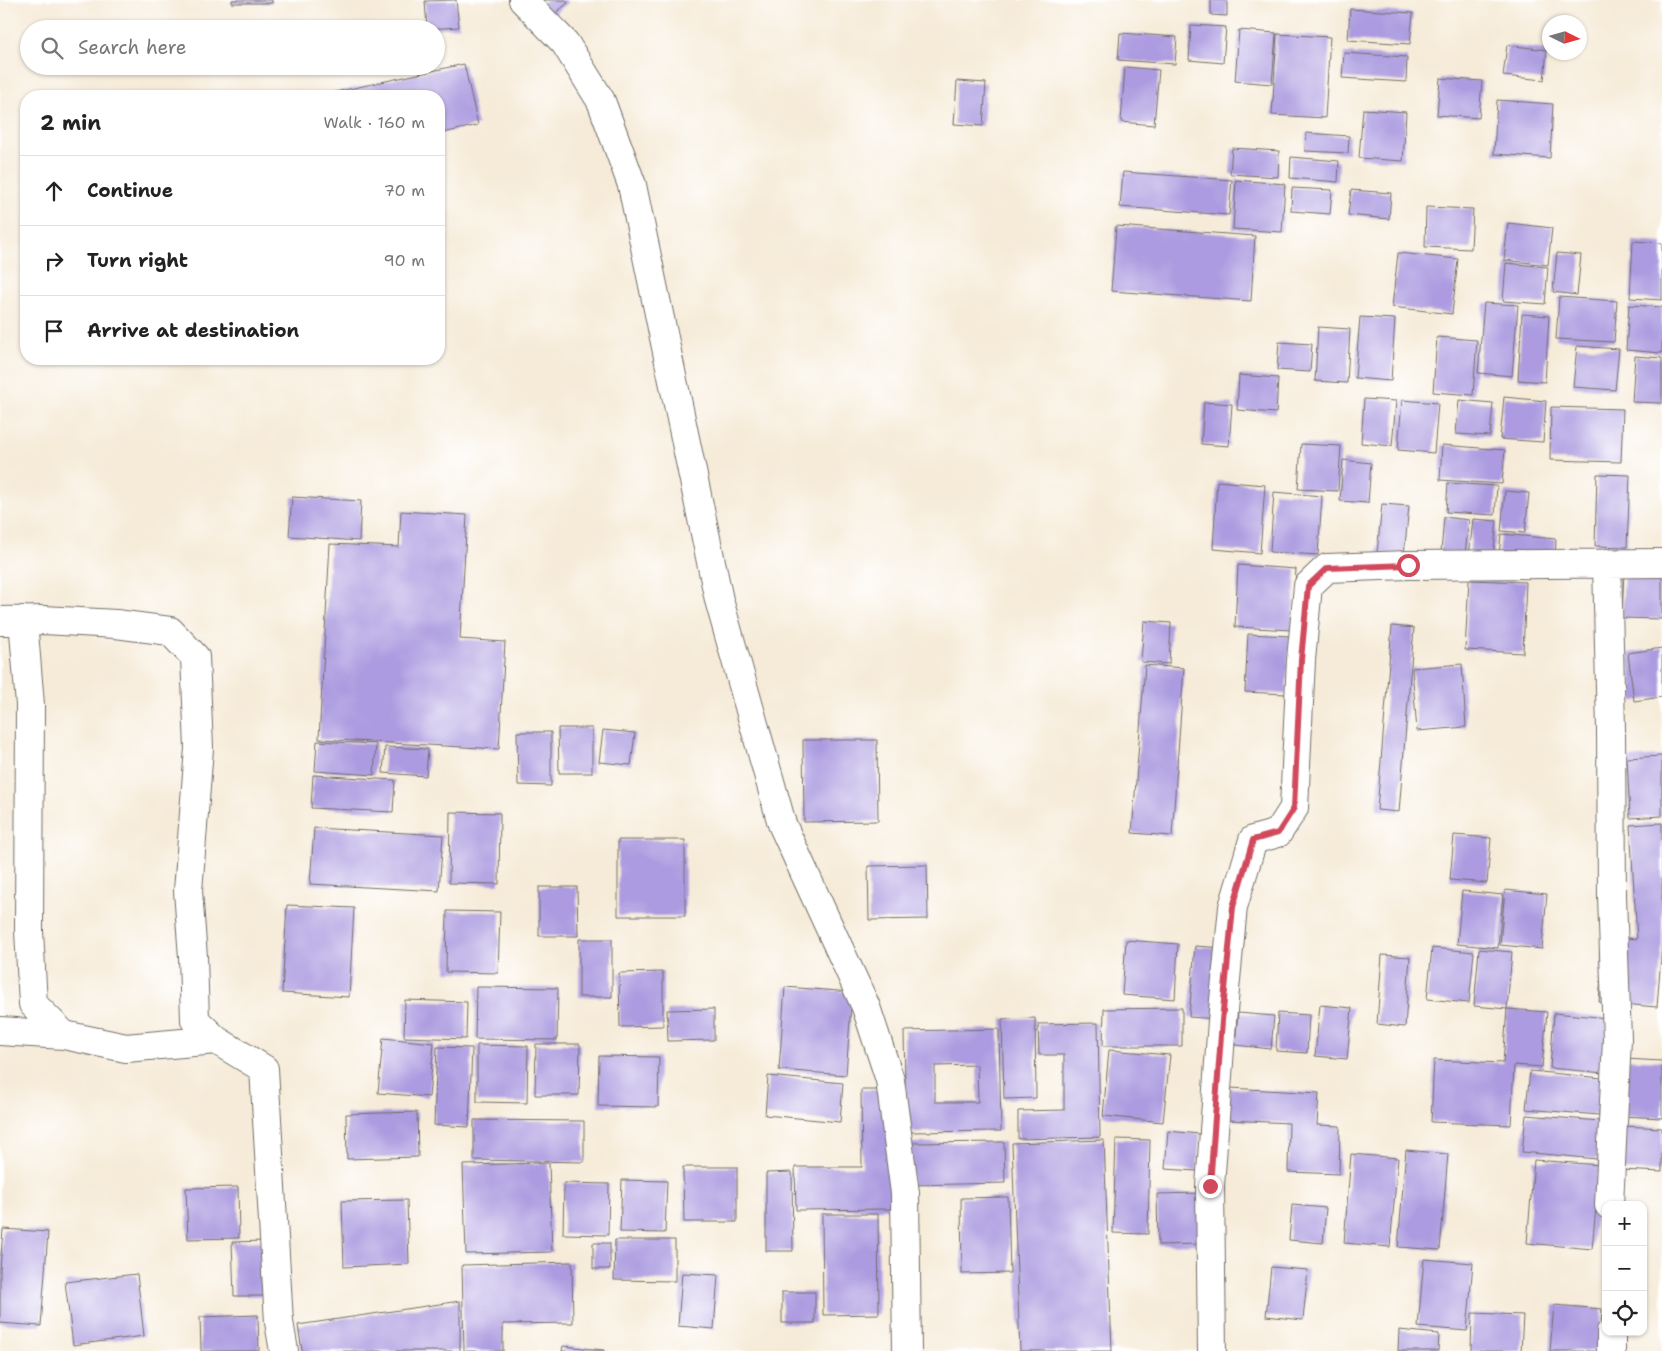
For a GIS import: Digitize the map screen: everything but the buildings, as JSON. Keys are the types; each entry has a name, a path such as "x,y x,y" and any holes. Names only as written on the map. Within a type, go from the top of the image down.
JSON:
{"street":[{"path":"523,0 565,43 601,102 632,185 719,600 782,824 866,1007 890,1080 904,1193 907,1351"},
{"path":"1607,563 1611,729 1612,896 1617,1039 1609,1201"},
{"path":"1212,1351 1210,1186 1222,1021 1233,907 1253,840 1278,833 1294,808 1301,660 1308,586 1327,568 1408,565 1662,563"},
{"path":"64,1035 32,1004 29,931 30,705 11,620 116,624 170,631 195,658 199,748 188,891 195,1020 216,1040 264,1069 279,1322 284,1351"},
{"path":"0,1031 64,1035 126,1048 216,1040"},
{"path":"1611,1336 1611,1351"}],"route":[{"path":"1210,1186 1222,1021 1233,907 1253,840 1278,833 1294,808 1301,660 1308,586 1327,568 1408,565"}]}
